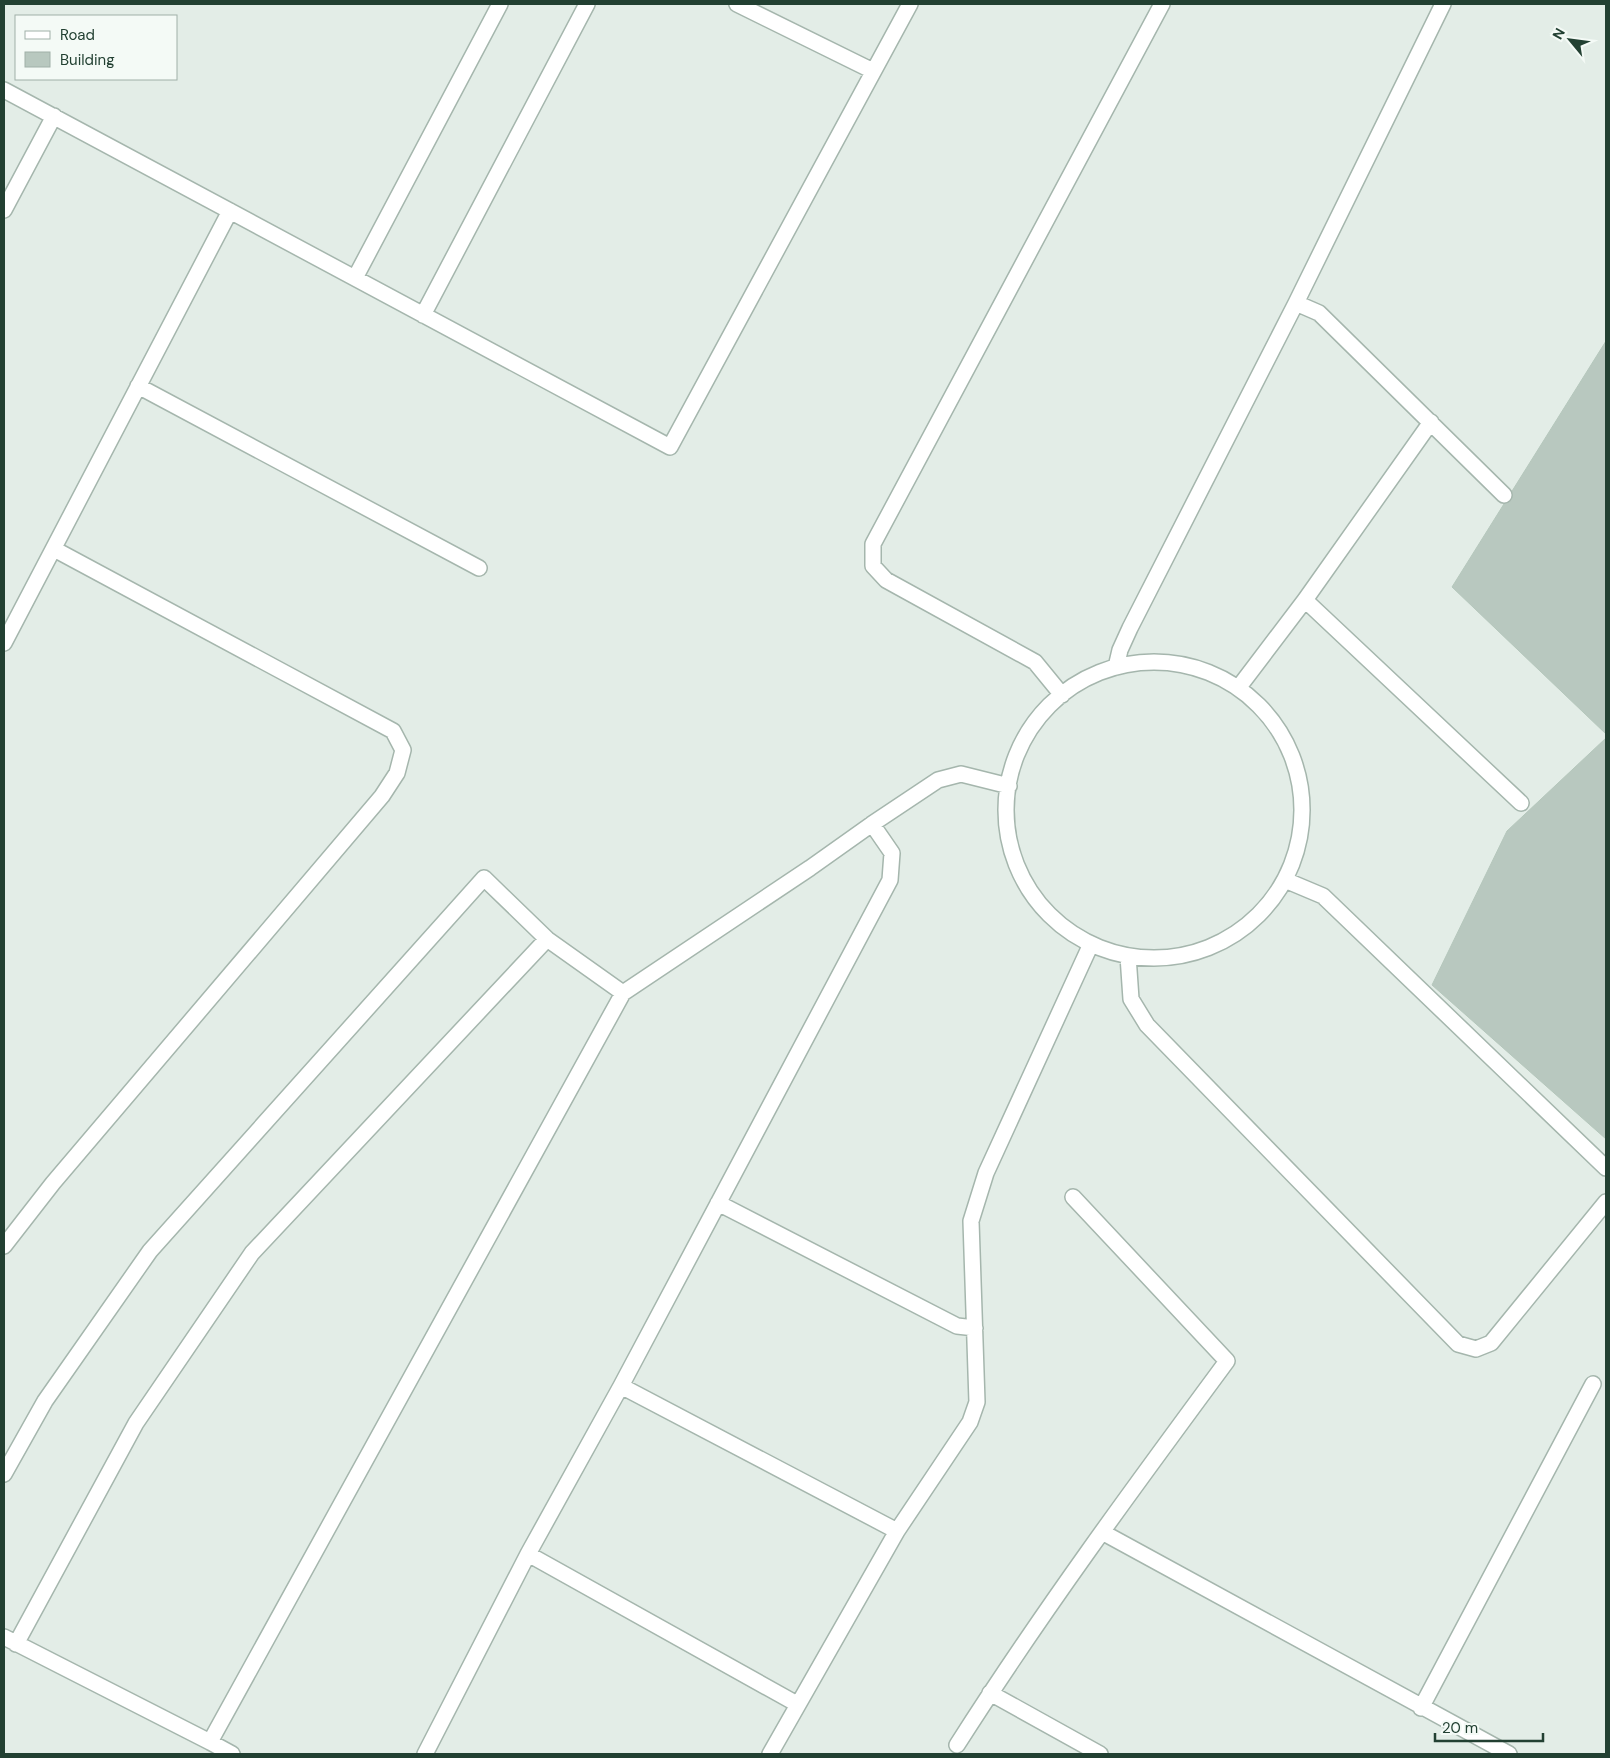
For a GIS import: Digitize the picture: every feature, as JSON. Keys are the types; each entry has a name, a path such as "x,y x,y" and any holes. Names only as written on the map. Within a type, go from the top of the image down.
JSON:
{"street":[{"path":"355,278 500,4"},
{"path":"423,315 587,4"},
{"path":"738,4 873,71"},
{"path":"4,90 670,447 910,4"},
{"path":"1062,695 1035,662 886,580 873,566 873,544 1162,4"},
{"path":"1116,667 1120,650 1296,303 1443,4"},
{"path":"4,210 54,116"},
{"path":"4,643 230,211"},
{"path":"1296,303 1319,313 1504,495"},
{"path":"138,386 479,568"},
{"path":"1239,687 1305,600 1431,422"},
{"path":"4,1246 53,1183 382,796 397,773 403,750 393,731 54,549"},
{"path":"1305,600 1521,803"},
{"path":"1158,661 1201,668 1239,687 1271,717 1292,754 1302,796 1300,840 1285,880 1263,910 1235,934 1201,950 1165,958 1128,956 1091,944 1064,927 1041,905 1023,878 1012,849 1006,818 1009,786 1019,751 1037,720 1062,695 1088,678 1116,667 1158,661"},
{"path":"210,1742 623,993 938,780 961,774 1009,786"},
{"path":"425,1754 528,1554 621,1386 890,880 892,853 872,824"},
{"path":"4,1474 45,1401 150,1251 484,878 547,939 623,993"},
{"path":"1285,880 1323,896 1606,1168"},
{"path":"232,1754 10,1640 136,1423 252,1253 547,939"},
{"path":"770,1754 897,1531 970,1422 977,1402 972,1221 986,1173 1091,944"},
{"path":"1128,956 1131,999 1147,1025 1458,1344 1476,1349 1491,1343 1606,1202"},
{"path":"957,1745 990,1693 1102,1532 1227,1360 1073,1197"},
{"path":"718,1203 957,1326 975,1328"},
{"path":"1422,1708 1593,1384"},
{"path":"621,1386 897,1531"},
{"path":"1102,1532 1509,1754"},
{"path":"528,1554 798,1704"},
{"path":"990,1693 1100,1754"}],"building":[{"path":"1606,341 1606,734 1452,587"},
{"path":"1606,738 1606,1139 1432,985 1507,831"}]}
